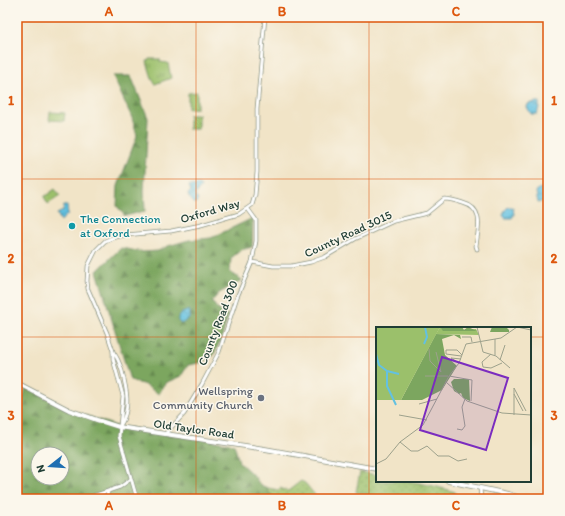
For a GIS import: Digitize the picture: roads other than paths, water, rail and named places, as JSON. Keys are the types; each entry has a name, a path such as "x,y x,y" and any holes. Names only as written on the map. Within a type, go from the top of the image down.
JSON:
{"street":[{"name":"Oxford Way","path":"119,427 123,396 113,359 113,351 88,289 88,266 96,250 105,241 112,238 187,228 234,216 248,209 252,205 255,195 257,172 257,109 265,17"},
{"name":"County Road 3015","path":"252,262 273,266 291,266 311,262 325,257 368,232 394,221 427,213 444,199 466,204 477,212 479,223 476,246 477,249"},
{"name":"County Road 300","path":"165,434 184,414 219,352 237,297 252,262 256,241 256,220 248,209"},
{"name":"Oxford Way","path":"113,351 118,357 128,393 128,403 124,419 119,427"},
{"name":"Old Taylor Road","path":"17,383 69,410 119,427 265,449 376,469"},
{"path":"119,427 119,436 137,499"},
{"path":"84,499 120,487 131,479"},
{"path":"453,482 524,499"},
{"path":"480,488 481,499"},
{"path":"106,499 108,492"}],"water":[{"path":"539,102 537,114 531,114 527,107 528,104"},
{"path":"197,184 201,187 195,195 198,200 195,204 188,194 191,191 189,186 194,186"},
{"path":"538,189 548,189 548,199 538,203 536,192"},
{"path":"64,206 67,206 68,214 61,221 57,214 63,211"},
{"path":"508,207 513,207 514,215 512,218 505,218 503,215"},
{"path":"189,310 190,318 181,324 178,321 178,317 182,313"}],"place":[{"name":"The Connection at Oxford","path":"72,226"},
{"name":"Wellspring Community Church","path":"261,398"}]}
